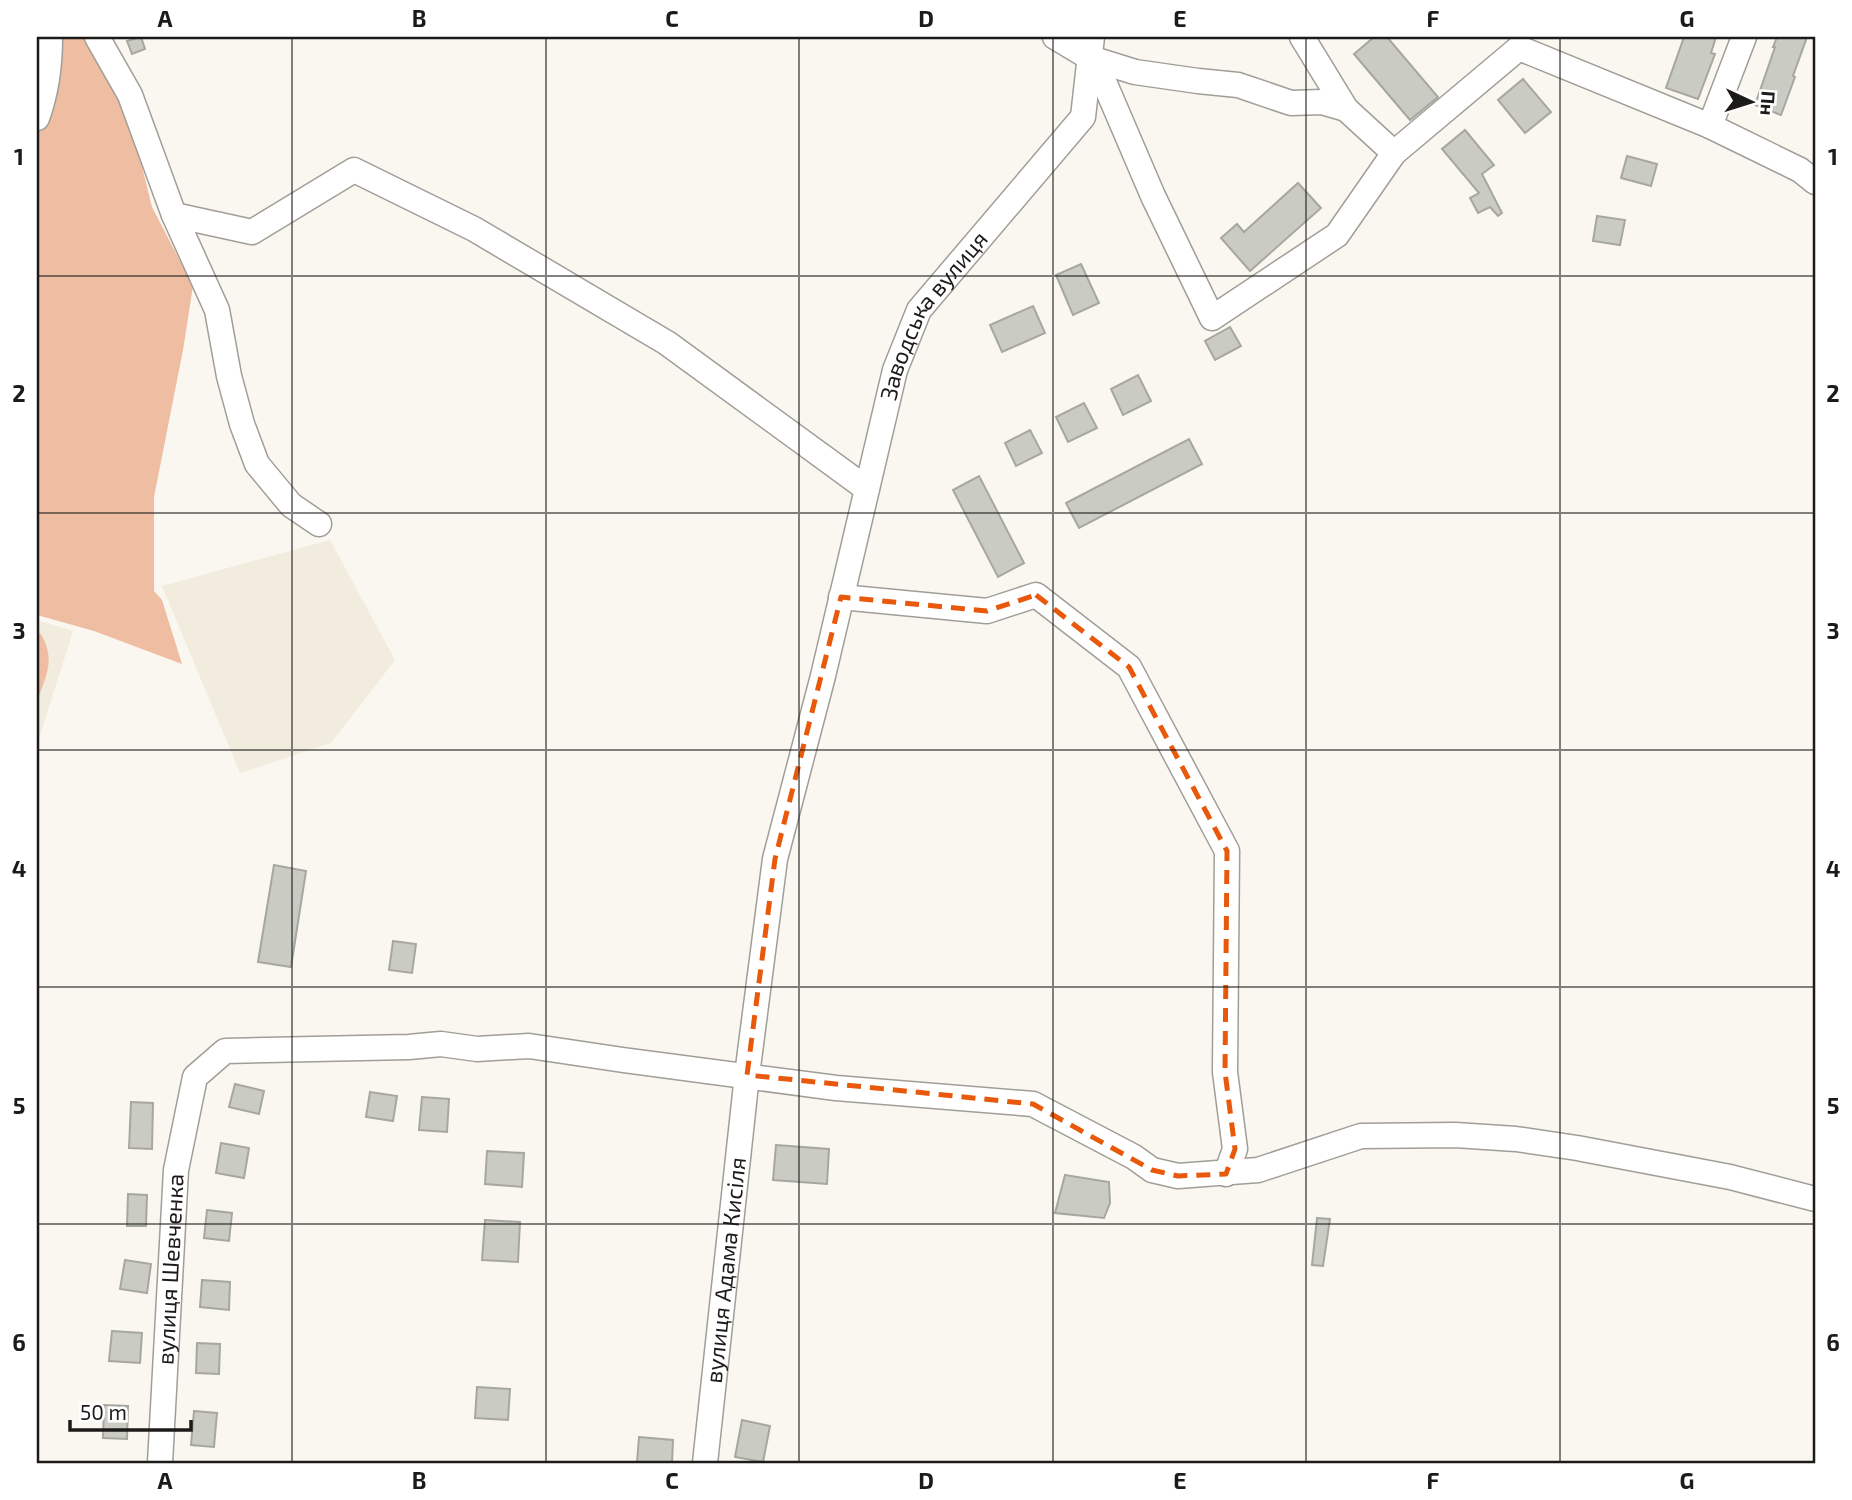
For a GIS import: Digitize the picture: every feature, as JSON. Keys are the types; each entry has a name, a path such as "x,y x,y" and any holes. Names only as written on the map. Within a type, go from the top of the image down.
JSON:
{"street":[{"path":"37,118 50,68 50,37"},
{"path":"97,37 130,94 173,215 216,310 229,376 242,424 257,464 291,505 319,524"},
{"path":"1055,37 1091,47 1135,72 1238,85 1291,103 1322,102 1346,108"},
{"path":"1302,37 1346,108 1394,153"},
{"path":"1710,125 1744,37"},
{"path":"1091,47 1153,196 1212,318 1338,235 1394,153 1520,42 1710,125 1800,170 1815,182"},
{"name":"Заводська вулиця","path":"840,602 895,370 919,310 1083,117 1091,47"},
{"path":"173,215 252,232 354,170 474,229 667,343 867,489"},
{"path":"840,602 987,611 1036,594 1129,667 1227,851 1225,1072 1235,1149 1226,1174"},
{"name":"вулиця Адама Кисіля","path":"705,1463 747,1075 775,859 840,602"},
{"name":"вулиця Шевченка","path":"160,1463 176,1170 195,1077 225,1051 441,1044 477,1049 529,1046 747,1075"},
{"path":"747,1075 836,1088 1033,1104 1134,1157 1152,1170 1178,1176 1258,1170 1361,1136 1455,1135 1516,1139 1577,1148 1730,1177 1815,1199"}],"highlighted area":[{"path":"1036,595 1129,667 1227,851 1225,1072 1235,1149 1226,1174 1178,1176 1152,1170 1033,1104 747,1075 775,859 841,597 987,611"}],"shaded area":[{"path":"37,37 90,37 129,114 152,207 193,286 154,497 154,591 162,600 182,664 94,631 37,615"},
{"path":"330,540 395,660 331,743 240,773 162,586"},
{"path":"37,620 73,631 37,745"},
{"path":"37,632 46,644 49,660 37,702"}],"building":[{"path":"141,37 145,49 132,54 127,41"},
{"path":"1374,37 1387,37 1438,97 1410,120 1354,54"},
{"path":"1684,37 1716,37 1711,53 1715,54 1698,99 1666,88"},
{"path":"1777,37 1807,37 1781,115 1755,105"},
{"path":"1523,79 1551,112 1525,133 1498,100"},
{"path":"1465,130 1494,165 1482,174 1502,213 1498,216 1490,207 1478,213 1470,198 1479,193 1442,149"},
{"path":"1627,156 1657,164 1651,186 1621,178"},
{"path":"1298,183 1321,208 1250,271 1221,238 1237,224 1244,232"},
{"path":"1597,216 1625,220 1620,245 1593,241"},
{"path":"1081,264 1099,303 1073,315 1056,275"},
{"path":"1033,306 1045,333 1002,352 990,325"},
{"path":"1230,327 1241,346 1215,360 1205,341"},
{"path":"1138,375 1151,401 1123,415 1111,389"},
{"path":"1084,403 1097,428 1068,442 1056,417"},
{"path":"1030,430 1042,453 1016,466 1005,443"},
{"path":"1189,439 1202,464 1079,528 1066,503"},
{"path":"979,476 1024,563 998,577 953,490"},
{"path":"274,865 306,871 291,967 258,962"},
{"path":"393,941 416,944 412,973 389,970"},
{"path":"235,1084 264,1091 259,1114 229,1107"},
{"path":"370,1092 397,1096 393,1121 366,1117"},
{"path":"422,1097 449,1099 447,1132 419,1130"},
{"path":"131,1102 153,1103 152,1149 129,1148"},
{"path":"221,1143 249,1148 244,1178 216,1173"},
{"path":"776,1145 829,1149 827,1184 773,1180"},
{"path":"487,1151 524,1153 522,1187 485,1184"},
{"path":"1065,1175 1109,1182 1110,1203 1104,1218 1055,1213"},
{"path":"128,1194 147,1195 146,1226 127,1226"},
{"path":"207,1210 232,1213 229,1241 204,1238"},
{"path":"1317,1218 1330,1219 1323,1266 1312,1265"},
{"path":"485,1220 520,1222 518,1262 482,1260"},
{"path":"125,1260 151,1264 147,1293 120,1289"},
{"path":"202,1280 230,1282 229,1310 200,1307"},
{"path":"112,1331 142,1333 140,1363 109,1361"},
{"path":"197,1343 220,1344 219,1374 196,1373"},
{"path":"477,1387 510,1389 508,1420 475,1418"},
{"path":"104,1405 128,1406 127,1439 103,1438"},
{"path":"194,1411 217,1413 214,1447 191,1445"},
{"path":"742,1420 770,1426 763,1462 735,1457"},
{"path":"639,1437 673,1440 672,1463 637,1463"}]}
